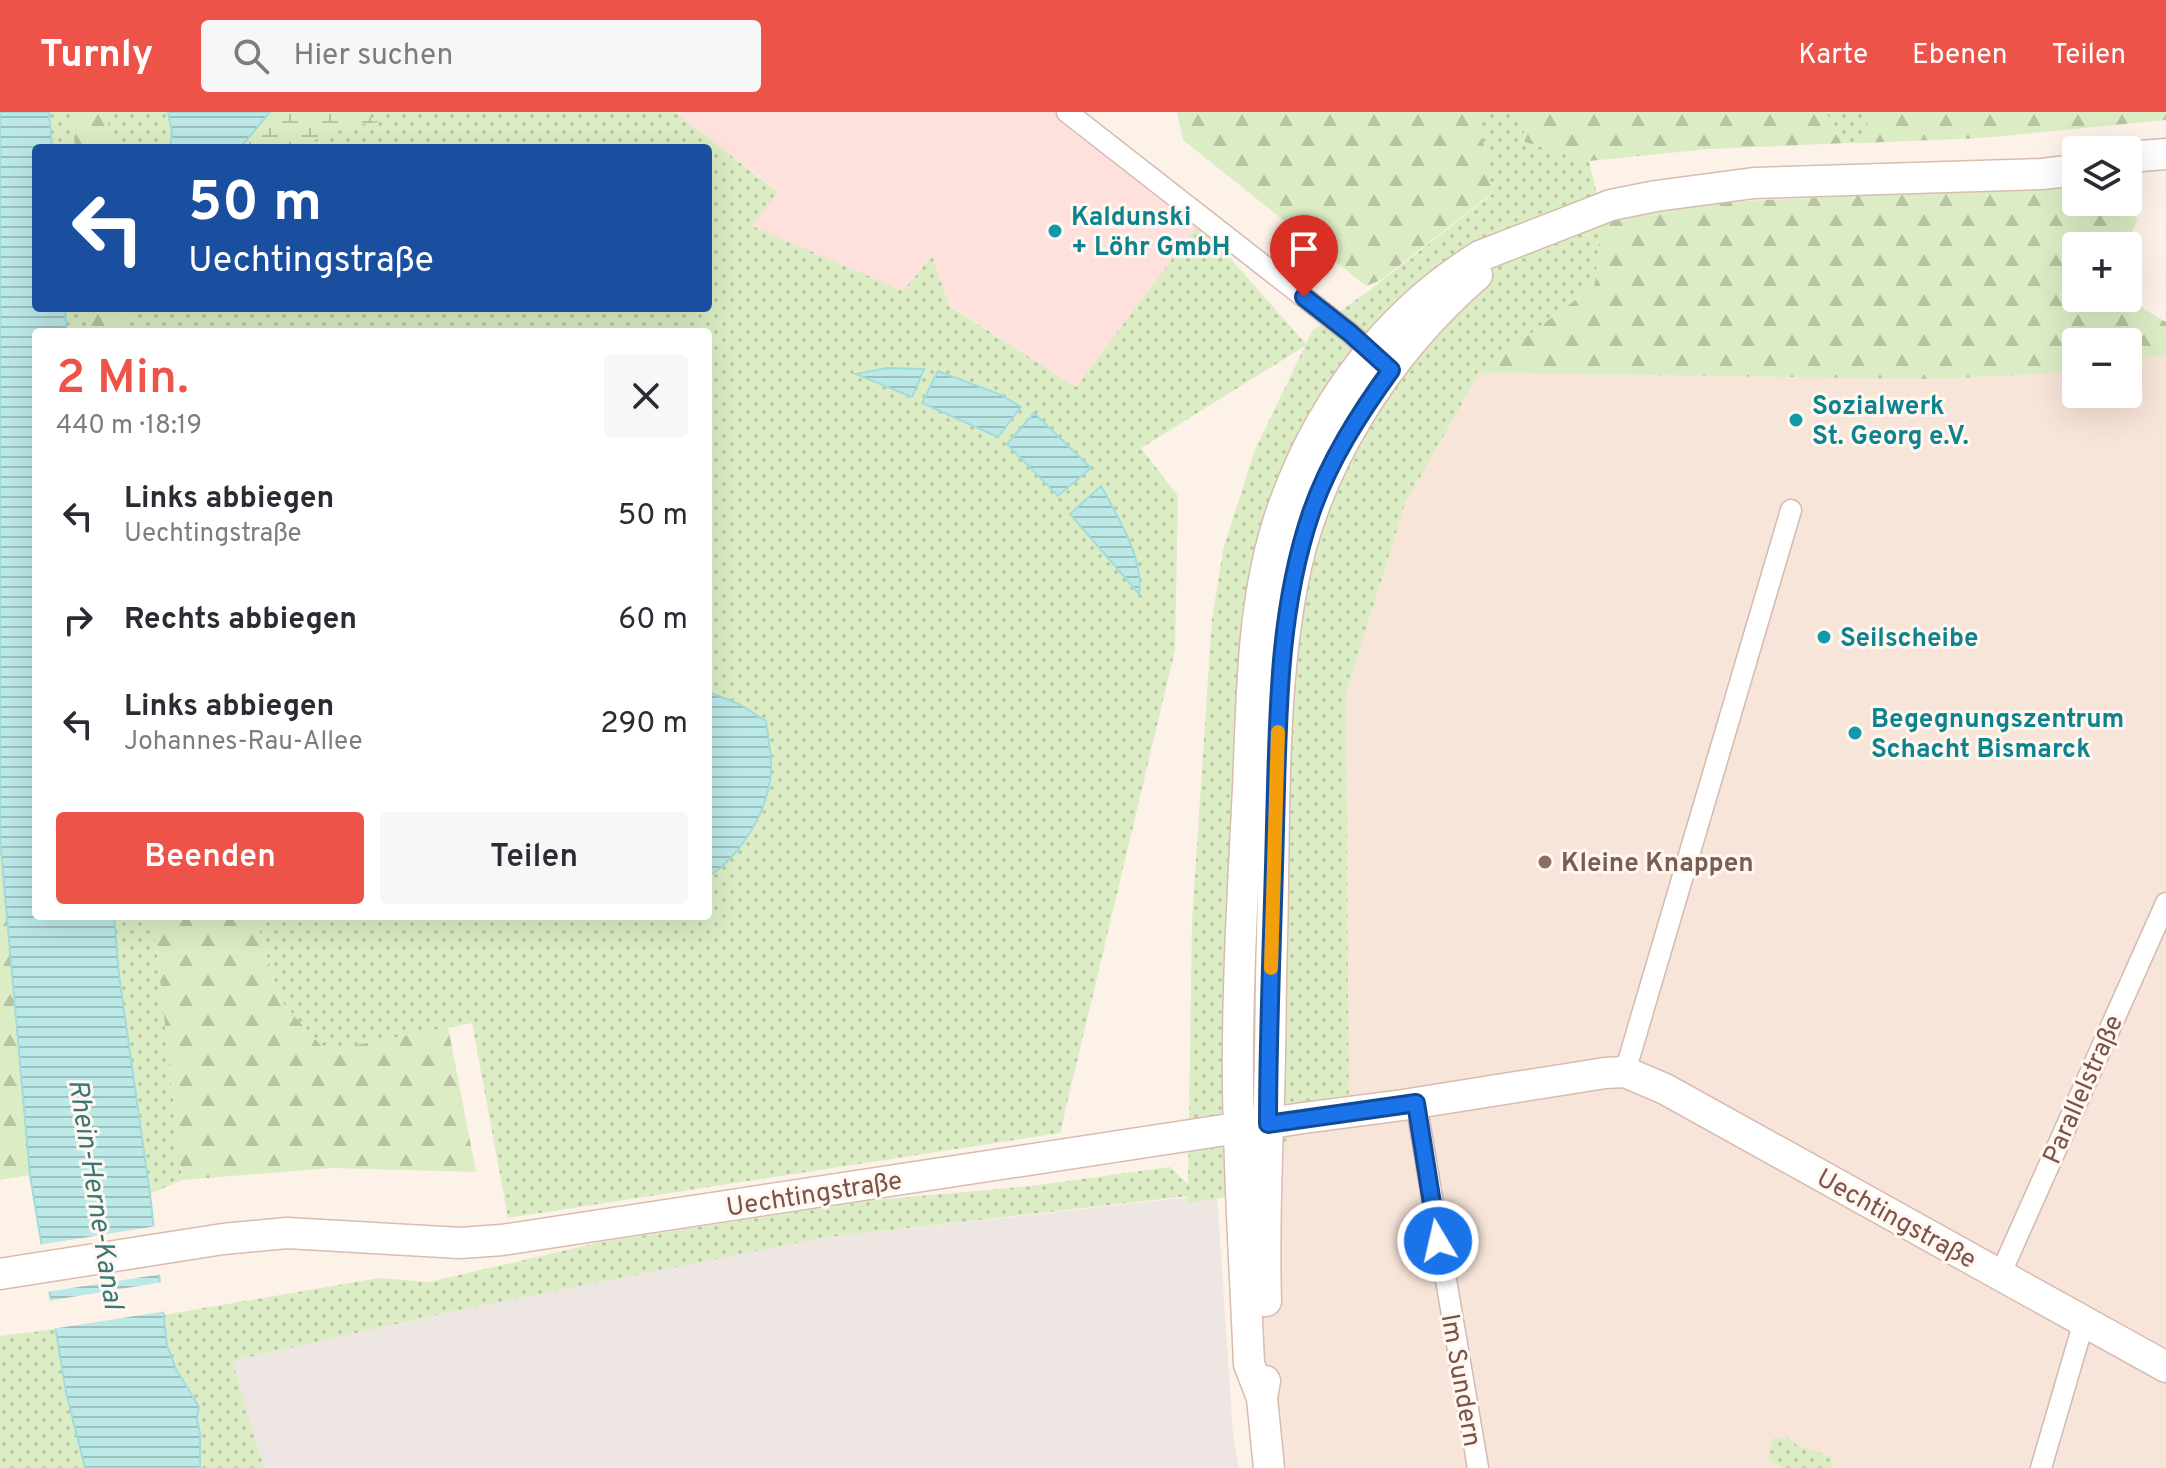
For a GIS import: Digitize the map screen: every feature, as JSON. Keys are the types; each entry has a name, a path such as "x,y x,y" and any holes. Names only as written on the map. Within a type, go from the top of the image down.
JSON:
{"main road":[{"path":"2142,156 2166,154"},
{"path":"2142,172 2166,171"},
{"path":"1269,1468 1262,1398 1268,1358 1265,1282 1254,1126 1243,881 1253,679 1264,583 1271,545 1297,469 1317,429 1342,389 1381,361 1401,316 1464,266 1480,256 1611,205 1754,183 2062,172"},
{"name":"Uechtingstraße","path":"9,1273 223,1239 287,1233 460,1243 502,1240 1625,1072 1665,1089 2166,1367"}],"street":[{"path":"1067,112 1350,333 1381,361"},
{"path":"1625,1072 1791,510"},
{"name":"Parallelstraße","path":"2000,1275 2166,903"},
{"name":"Im Sundern","path":"1416,1103 1478,1468"},
{"path":"2041,1468 2080,1335 2087,1323"}],"shaded area":[{"path":"675,112 1058,112 1199,223 1076,387 950,305 931,256 903,292 751,226 778,191"},
{"path":"2166,355 2166,1468 1270,1468 1250,1194 1302,1121 1349,1109 1346,694 1405,504 1479,373 1939,379 2062,373 2062,408 2142,408 2142,358"},
{"path":"1217,1194 1233,1434 1239,1468 264,1468 231,1361 454,1311 822,1238"}],"green space":[{"path":"49,112 72,112 75,144 52,144"},
{"path":"72,112 107,112 110,144 75,144"},
{"path":"107,112 675,112 778,192 752,226 903,291 932,256 950,306 1076,387 1199,223 1306,344 1312,331 1370,290 1492,194 1478,112 1522,112 1525,142 1589,161 1602,216 1595,285 1479,373 1405,504 1346,694 1349,1109 1302,1121 1250,1194 1188,1203 1188,1196 822,1238 454,1311 232,1361 264,1468 200,1468 197,1420 200,1412 190,1389 176,1369 167,1345 163,1315 379,1278 429,1282 601,1242 874,1200 1031,1186 1170,1167 1188,1184 1192,920 1212,619 1223,550 1254,452 1305,346 1141,448 1178,496 1175,650 1060,1133 508,1218 472,1023 326,1051 280,1000 256,920 712,920 712,328 127,328 125,312 712,312 712,144 110,144"},
{"path":"270,112 347,112 384,121 352,126 304,144 243,144"},
{"path":"1177,112 1478,112 1492,193 1381,280 1366,286 1183,140"},
{"path":"1522,112 1825,112 1847,143 1709,149 1589,161 1525,142"},
{"path":"1825,112 1872,112 1861,143 1847,143"},
{"path":"1872,112 2166,112 2166,120 1982,138 1861,143"},
{"path":"2062,187 2062,216 2136,216 2137,221 2132,232 2062,232 2062,312 2142,312 2142,306 2166,322 2166,355 2142,358 2142,328 2062,328 2062,373 1939,379 1479,373 1595,285 1602,216 1655,205"},
{"path":"65,312 86,312 88,328 67,328"},
{"path":"86,312 125,312 127,328 88,328"},
{"path":"0,839 30,1175 0,1180"},
{"path":"114,920 153,920 182,1180 150,1194 119,975"},
{"path":"153,920 256,920 280,1000 326,1051 448,1027 476,1172 332,1168 182,1180"},
{"path":"56,1329 66,1392 85,1468 0,1468 0,1336"},
{"path":"1788,1437 1797,1445 1831,1457 1832,1468 1783,1468 1767,1458 1773,1438"}],"water":[{"name":"Rhein-Herne-Kanal","path":"0,112 49,112 52,144 32,144 32,312 65,312 67,328 32,328 32,920 114,920 167,1345 176,1369 199,1407 200,1468 85,1468 66,1392 30,1175 0,839"},
{"path":"168,112 270,112 243,144 170,144 172,132"},
{"path":"887,368 924,369 912,397 856,374"},
{"path":"938,371 1001,395 1021,407 998,437 922,403"},
{"path":"1034,413 1091,468 1058,496 1007,444"},
{"path":"1101,486 1134,553 1140,581 1139,594 1070,514"},
{"path":"712,694 739,704 766,721 771,766 765,802 751,831 712,874"}],"pier":[{"path":"157,1226 162,1274 46,1292 38,1245"},
{"path":"163,1282 167,1311 52,1329 47,1301"}],"slow traffic":[{"path":"1271,968 1278,732"}],"place":[{"name":"Kaldunski + Löhr GmbH","path":"1055,231"},
{"name":"Sozialwerk St. Georg e.V.","path":"1796,420"},
{"name":"Seilscheibe","path":"1824,637"},
{"name":"Begegnungszentrum Schacht Bismarck","path":"1855,733"},
{"name":"Kleine Knappen","path":"1545,862"}],"route":[{"path":"1304,297 1391,370 1364,408 1324,481 1311,512 1292,587 1280,689 1268,1124 1416,1103 1438,1241"}]}
